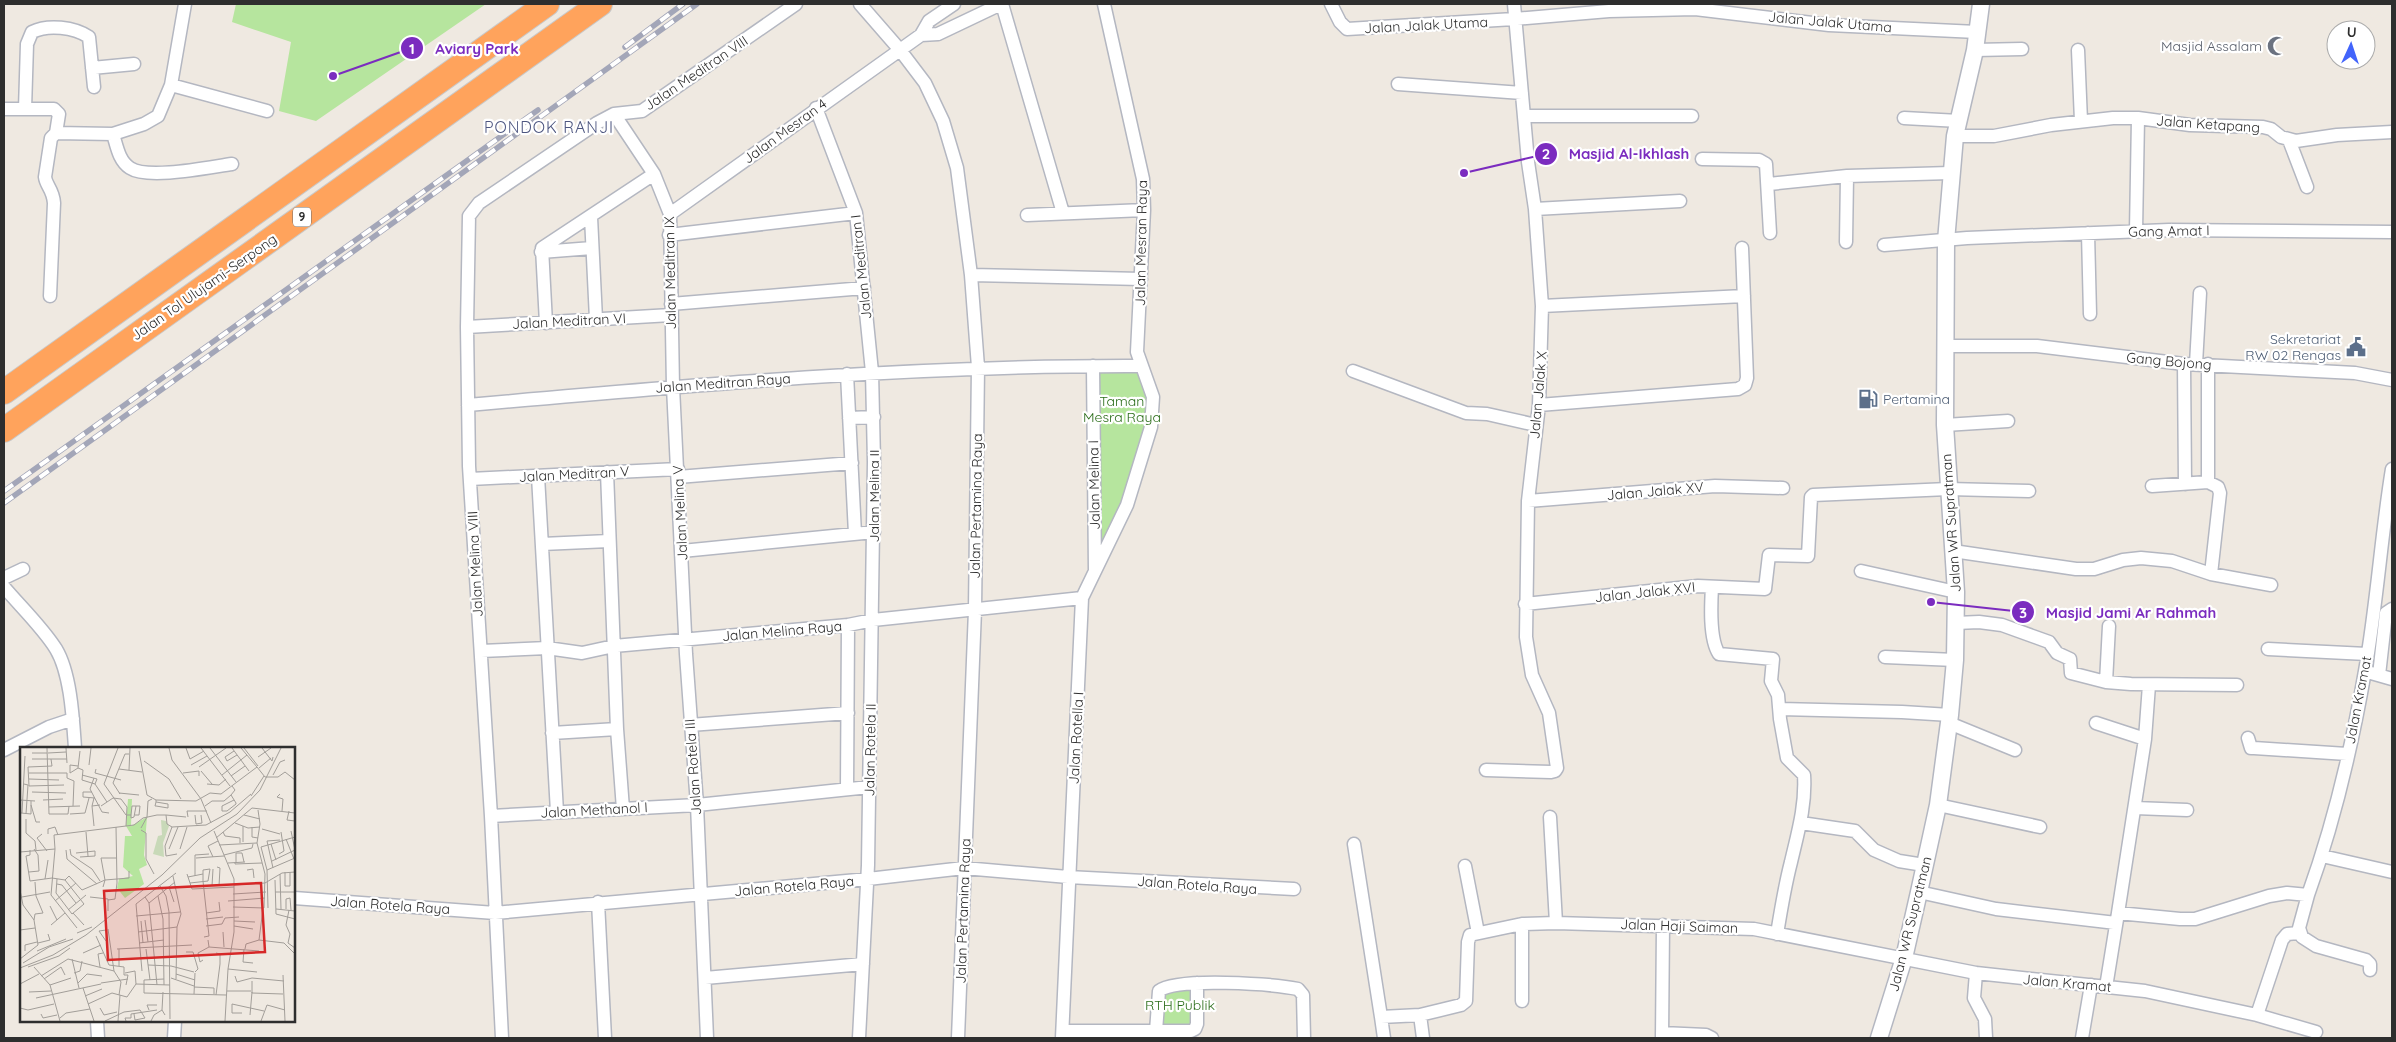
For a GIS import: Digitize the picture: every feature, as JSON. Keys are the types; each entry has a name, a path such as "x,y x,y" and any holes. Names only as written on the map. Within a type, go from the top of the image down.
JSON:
{"highway":[{"name":"9","path":"4,392 547,4"},
{"name":"Jalan Tol Ulujami–Serpong","path":"4,430 600,4"}],"street":[{"path":"56,133 113,134 144,124 158,116 171,85 185,4"},
{"name":"Jalan Meditran VIII","path":"469,216 479,203 614,114 642,111 796,4"},
{"name":"Jalan Pertamina Raya","path":"860,4 900,50 925,83 943,121 957,168 971,275 978,367 975,610 958,1038"},
{"path":"921,35 929,21 954,4"},
{"path":"921,35 938,34 1002,4 1063,213"},
{"name":"Jalan Mesran Raya","path":"1082,598 1095,574 1131,494 1151,427 1153,397 1150,384 1141,366 1137,352 1144,210 1143,179 1104,4"},
{"name":"Jalan Jalak Utama","path":"1331,4 1343,26 1347,29 1514,20 1653,6 1696,9 1749,9 1829,25 1977,32"},
{"name":"Jalan Jalak X","path":"1486,770 1550,772 1555,771 1556,768 1548,713 1532,675 1528,659 1525,604 1528,501 1539,405 1542,306 1535,210 1514,20 1514,4"},
{"name":"Jalan WR Supratman","path":"1879,1038 1904,958 1919,892 1938,805 1950,719 1955,660 1956,592 1945,424 1946,240 1955,126 1975,50 1981,4"},
{"path":"25,109 28,44 32,32 41,28 81,32 89,37 94,87"},
{"name":"Jalan Mesran 4","path":"670,214 816,108 921,35"},
{"path":"1975,50 2022,49"},
{"path":"2078,50 2080,121"},
{"path":"92,68 134,64"},
{"path":"1398,84 1522,93"},
{"path":"171,85 267,111"},
{"path":"4,108 57,110 59,114 56,133 51,138 45,177 46,182 53,190 54,203 50,296"},
{"name":"Jalan Meditran I","path":"816,108 856,213 872,372"},
{"name":"Jalan Meditran IX","path":"614,114 654,174 670,214 673,387"},
{"path":"1524,116 1692,116"},
{"name":"Jalan Ketapang","path":"1904,118 1955,126 1994,136 2080,121 2138,118 2190,125 2262,127 2270,129 2289,140 2306,141 2337,135 2392,132"},
{"path":"2136,231 2138,118"},
{"path":"113,134 123,161 137,172 175,172 232,164"},
{"path":"2289,140 2307,187"},
{"path":"1702,158 1763,162 1766,164 1769,184 1770,233"},
{"path":"1769,184 1847,176 1950,173"},
{"path":"546,323 541,252 547,244 654,174"},
{"path":"1846,242 1847,176"},
{"path":"1535,210 1680,201"},
{"path":"1026,215 1144,210"},
{"path":"669,235 856,213"},
{"name":"Jalan Melina VIII","path":"469,216 467,327 470,479 491,816 502,1038"},
{"path":"591,217 596,320"},
{"name":"Gang Amat I","path":"1884,245 1946,240 2136,231 2392,232"},
{"path":"2088,233 2090,314"},
{"path":"541,252 592,248"},
{"path":"1539,405 1738,389 1742,387 1747,378 1742,248"},
{"path":"971,275 1141,279"},
{"name":"Jalan Meditran VI","path":"467,327 596,320 864,288"},
{"path":"2186,484 2200,293"},
{"path":"1542,306 1744,296"},
{"name":"Gang Bojong","path":"1945,346 2037,346 2196,364 2355,373 2392,380"},
{"path":"2196,364 2208,482"},
{"name":"Jalan Melina I","path":"1093,366 1095,574"},
{"path":"978,367 1141,366"},
{"name":"Jalan Meditran Raya","path":"468,405 872,372 978,367"},
{"path":"1353,371 1466,413 1487,414 1536,425"},
{"name":"Jalan Melina II","path":"872,372 874,417 873,620"},
{"name":"Jalan Melina II","path":"847,374 855,534"},
{"name":"Jalan Melina V","path":"673,387 685,640"},
{"path":"849,418 874,417"},
{"path":"1945,424 2008,421"},
{"name":"Jalan Meditran V","path":"470,479 607,472 678,473 852,463"},
{"name":"Jalan Kramat","path":"2300,933 2308,895 2322,856 2365,672 2392,469"},
{"path":"607,472 617,729 623,808"},
{"path":"538,476 558,812"},
{"path":"2152,486 2208,482 2218,487 2220,493 2211,574"},
{"name":"Jalan Jalak XV","path":"1528,501 1715,486 1783,488"},
{"path":"1948,489 2029,491"},
{"name":"Jalan Jalak XVI","path":"1525,604 1698,586 1765,589 1769,556 1808,556 1811,497 1813,495 1948,489"},
{"path":"682,552 874,532"},
{"path":"542,544 610,541"},
{"path":"1953,551 2076,569 2094,569 2122,560 2156,560 2186,564 2211,574 2271,585"},
{"path":"4,578 23,569"},
{"path":"1861,571 1956,592"},
{"path":"4,586 56,649 64,667 73,719 75,747"},
{"path":"1712,587 1712,620 1715,648 1719,654 1773,659 1771,681 1778,695 1787,758 1804,775 1805,793 1801,823 1785,887 1777,934"},
{"name":"Jalan Melina Raya","path":"481,651 548,648 582,652 614,646 848,625 873,620 1082,598"},
{"name":"Jalan Rotella I","path":"1063,1034 1068,877 1082,598"},
{"path":"2379,675 2386,613 2392,608"},
{"name":"Jalan Rotela II","path":"859,1038 868,879 873,620"},
{"path":"1956,623 1979,622 2002,625 2048,642 2057,653 2070,659 2071,673 2106,682 2149,685 2237,685"},
{"path":"847,789 848,625"},
{"path":"2106,682 2109,626"},
{"name":"Jalan Rotela III","path":"685,640 697,805 707,1038"},
{"path":"2268,649 2368,654"},
{"path":"1885,656 1955,660"},
{"path":"2365,672 2392,679"},
{"path":"2106,987 2145,739 2149,685"},
{"path":"1780,709 1902,712 1950,719 2016,750"},
{"path":"690,725 848,713"},
{"path":"4,750 49,727 73,719"},
{"path":"2096,723 2145,739"},
{"path":"552,733 617,729"},
{"path":"2248,738 2250,746 2254,748 2347,754"},
{"name":"Jalan Methanol I","path":"491,816 697,805 869,787"},
{"path":"1938,805 2040,827"},
{"path":"2135,808 2188,810"},
{"path":"1550,818 1556,923"},
{"path":"1801,823 1855,831 1874,850 1899,861 1924,865"},
{"path":"1354,844 1384,1038"},
{"path":"2322,856 2392,872"},
{"path":"1381,1016 1420,1015 1462,1005 1466,1001 1468,938 1470,935 1478,933 1465,866"},
{"name":"Jalan Rotela Raya","path":"295,898 495,912 868,879 964,868 1068,877 1294,890"},
{"path":"1919,892 1996,909 2117,918 2180,919 2194,918 2269,896 2287,894 2308,895"},
{"path":"598,902 605,1038"},
{"name":"Jalan Haji Saiman","path":"1478,933 1522,924 1556,923 1734,927 1904,958"},
{"path":"1522,924 1522,1001"},
{"path":"1663,925 1662,1036 1706,1035 1712,1038"},
{"path":"2257,1015 2282,940 2287,934 2300,933 2310,943 2366,960 2370,964 2370,970"},
{"name":"Jalan Kramat","path":"1904,958 1976,973 2145,991 2257,1015 2316,1032"},
{"path":"705,978 863,964"},
{"path":"1976,973 1974,998 1985,1019 1986,1038"},
{"path":"1063,1034 1156,1030 1191,1031 1195,1029 1197,982"},
{"path":"1156,1030 1159,992 1173,985 1197,982 1298,989 1303,995 1304,1038"},
{"path":"2082,1038 2091,985"},
{"path":"1420,1015 1423,1038"},
{"path":"97,1022 98,1038"},
{"path":"174,1038 175,1022"}],"green space":[{"path":"236,4 486,4 316,121 279,111 291,42 232,22"},
{"name":"Taman Mesra Raya","path":"1093,366 1142,370 1153,412 1151,427 1095,574"},
{"name":"RTH Publik","path":"1206,983 1191,1031 1156,1031 1163,988"}],"railway":[{"path":"625,47 683,4"},
{"path":"4,503 697,4"},
{"path":"4,491 538,110"}],"place":[{"name":"Masjid Assalam","path":"2277,46"},
{"name":"Aviary Park","path":"333,76"},
{"name":"Masjid Al-Ikhlash","path":"1464,173"},
{"name":"Sekretariat RW 02 Rengas","path":"2356,347"},
{"name":"Pertamina","path":"1868,399"},
{"name":"Masjid Jami Ar Rahmah","path":"1931,602"}],"district":[{"name":"PONDOK RANJI","path":"549,127"}]}
